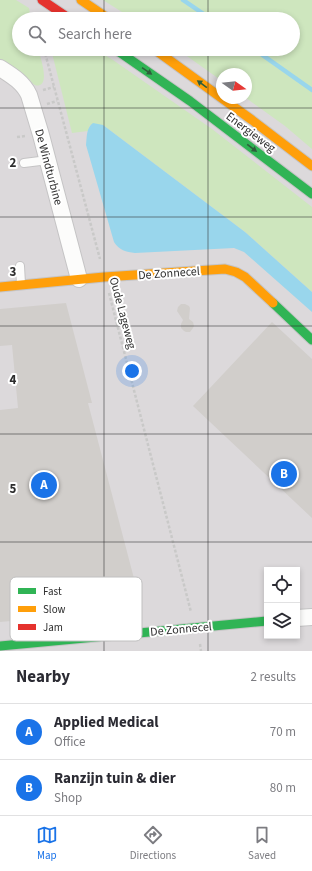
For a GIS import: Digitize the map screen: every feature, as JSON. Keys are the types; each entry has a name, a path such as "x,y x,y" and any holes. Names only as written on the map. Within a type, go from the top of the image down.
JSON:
{"street":[{"path":"42,0 60,12"},
{"path":"81,0 99,12"},
{"name":"Energieweg","path":"125,56 238,137 312,194"},
{"name":"Energieweg","path":"164,56 252,120 312,166"},
{"name":"De Windturbine","path":"0,68 19,81 27,90 48,160 79,279"},
{"name":"De Zonnecel","path":"0,287 104,277 225,269 236,272 245,277 312,340"},
{"path":"300,618 312,617"},
{"name":"De Zonnecel","path":"142,633 264,621"},
{"name":"De Zonnecel","path":"0,646 54,641"}],"lane":[{"path":"24,163 48,160"},
{"path":"20,266 21,285"}],"path":[{"name":"Oude Lageweg","path":"46,56 196,628"}],"shaded area":[{"path":"0,0 312,0 312,651 0,651"}],"green space":[{"path":"0,0 16,0 29,8 30,12 12,12 12,56 40,56 44,74 43,83 40,85 34,84 0,59"},
{"path":"103,0 312,0 312,149 285,126 252,102 252,68 216,68 216,77 187,56 300,56 300,12 122,12"},
{"path":"53,56 106,56 212,129 312,207 312,292 245,232 103,125 90,125 88,131 72,133"}],"water":[{"path":"93,123 103,125 245,232 312,292 312,312 244,252 234,248 135,253 120,249 114,242 86,145 88,130"}],"building":[{"path":"66,303 92,403 88,403 134,577 10,577 10,621 0,622 0,410 18,408 12,345 0,346 0,309"},
{"path":"181,304 185,304 190,308 189,319 193,322 194,326 190,332 186,332 181,328 183,320 177,311"},
{"path":"272,322 312,359 312,518 193,406"}],"waterway":[{"path":"183,0 201,12"},
{"path":"264,56 312,90"}],"traffic: fast":[{"path":"125,56 190,101 312,194"},
{"path":"273,303 312,340"},
{"path":"142,633 264,621"},
{"path":"0,646 53,641"}],"traffic: slow":[{"path":"81,0 99,12"},
{"path":"164,56 252,120 312,166"},
{"path":"0,287 104,277 225,269 236,272 245,277 273,303"}],"traffic: jam":[{"path":"42,0 60,12"}],"place":[{"name":"Ranzijn tuin & dier","path":"284,474"},
{"name":"Applied Medical","path":"44,485"}]}
